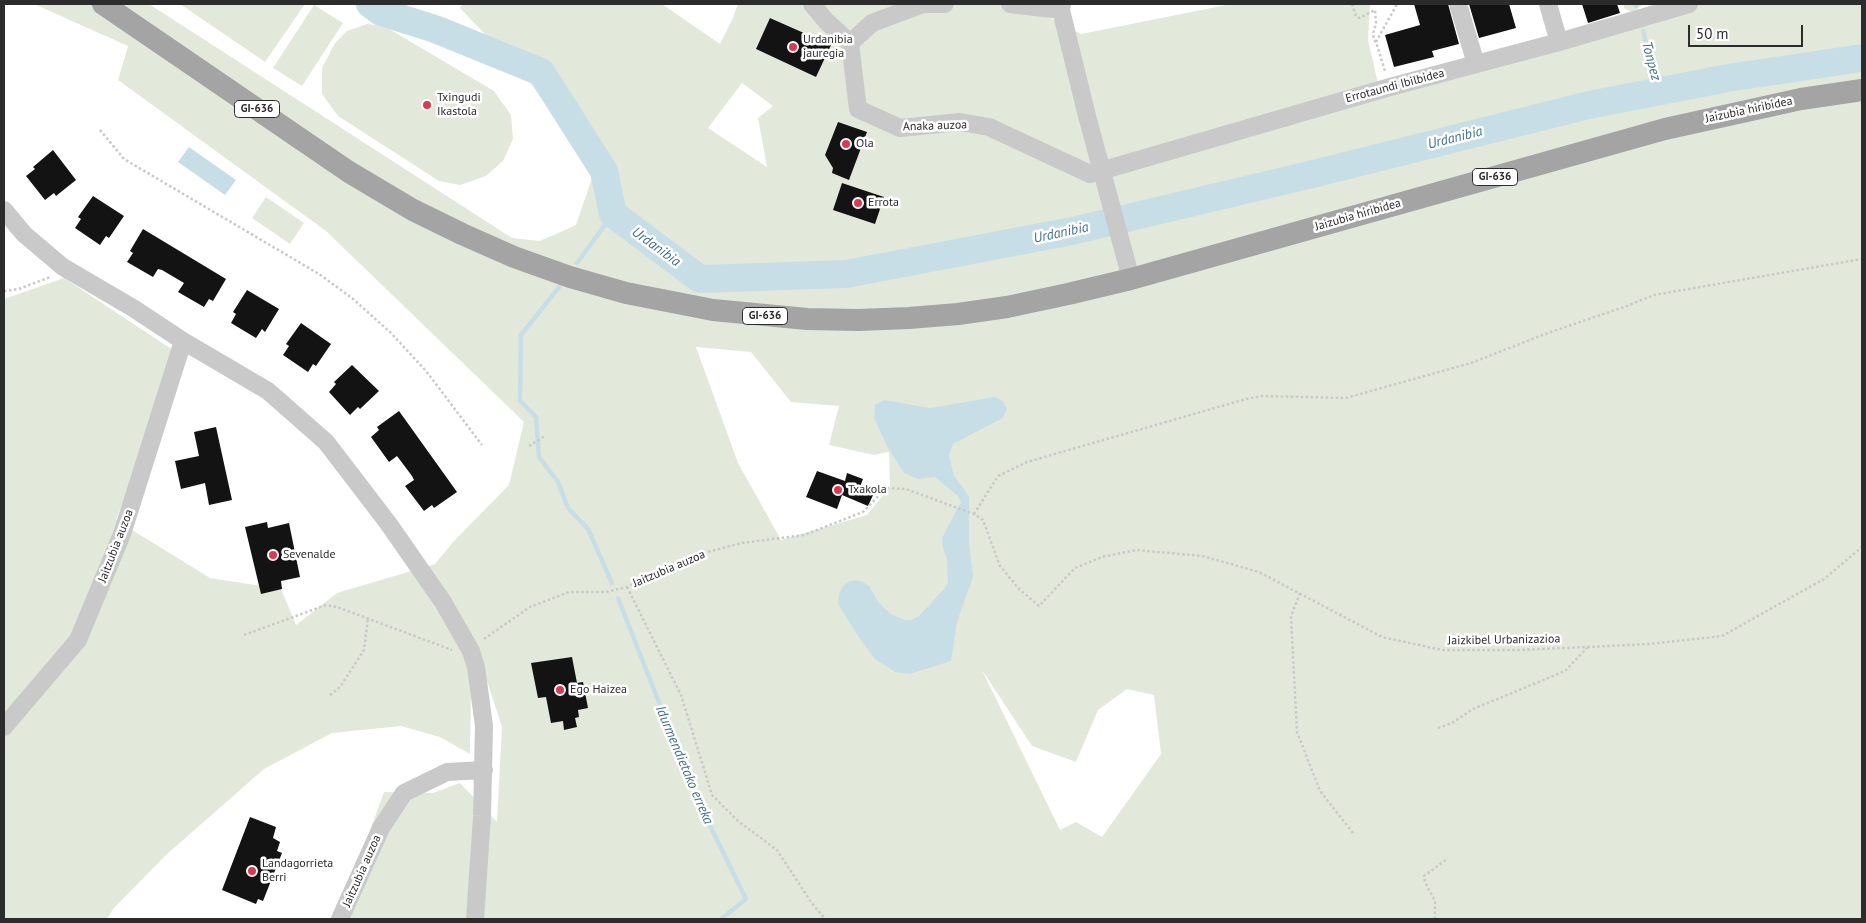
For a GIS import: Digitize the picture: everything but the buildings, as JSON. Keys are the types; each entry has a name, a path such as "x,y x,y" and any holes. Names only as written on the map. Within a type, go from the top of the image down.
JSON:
{"main road":[{"name":"GI-636","path":"103,4 349,172 413,210 514,257 570,277 626,293 669,302 760,316 858,320 958,314 1007,307 1130,279"},
{"name":"Jaizubia hiribidea","path":"1130,279 1665,129 1752,109 1862,90"}],"street":[{"path":"812,4 826,21 850,43 872,23 923,4 945,4"},
{"path":"1010,4 1062,7 1087,116 1130,279"},
{"path":"1458,4 1476,64"},
{"path":"1548,4 1559,42"},
{"name":"Errotaundi Ibilbidea","path":"1102,171 1390,87 1559,42 1690,4"},
{"name":"Anaka auzoa","path":"850,43 858,110 900,128 960,122 990,127 1090,174 1102,171"},
{"path":"4,210 24,234 63,267 133,308 183,341 268,390 326,442 388,523 443,602 471,651 476,667 484,726 484,770 475,919"},
{"name":"Jaitzubia auzoa","path":"4,727 78,640 122,534 183,341"},
{"name":"Jaitzubia auzoa","path":"340,919 381,828 404,793 447,772 484,770"}],"path":[{"path":"1352,4 1356,16 1359,18 1375,10 1374,40 1390,87"},
{"path":"1376,42 1397,4"},
{"path":"100,130 124,159 319,274 352,298 391,333 426,371 482,445"},
{"path":"974,514 998,476 1028,462 1228,404 1262,396 1346,398 1471,363 1654,294 1862,259"},
{"path":"4,291 19,289 49,278 63,267"},
{"path":"529,446 545,436"},
{"name":"Jaitzubia auzoa","path":"471,651 490,634 530,607 569,592 606,592 627,587 696,555 742,543 804,535 863,512 886,488 906,488 974,514"},
{"name":"Jaizkibel Urbanizazioa","path":"974,514 982,520 1000,566 1020,590 1039,606 1076,568 1102,557 1136,550 1202,556 1259,572 1382,637 1442,650 1518,650 1650,644 1722,636 1824,579 1862,547"},
{"path":"627,587 681,694 712,795 738,821 777,850 811,902 825,919"},
{"path":"1300,593 1290,616 1297,732 1320,791 1353,833"},
{"path":"244,635 326,606 337,607 452,650 471,651"},
{"path":"330,695 340,687 364,650 368,618"},
{"path":"1438,728 1452,723 1474,709 1566,671 1588,647"},
{"path":"1435,919 1435,901 1425,882 1424,876 1447,859"}],"green space":[{"path":"34,4 149,4 512,238 540,241 576,225 593,175 574,135 524,75 460,8 463,4 662,4 720,44 738,4 1032,4 1029,7 1081,34 1231,4 1370,4 1368,40 1380,92 1689,4 1862,4 1862,919 338,919 384,792 433,793 460,783 497,822 502,727 478,653 471,689 470,754 440,737 401,726 332,733 264,769 166,855 113,909 107,919 4,919 4,299 64,278 179,354 116,520 210,578 281,589 296,625 337,593 435,564 454,541 509,485 524,422 326,231 118,80 128,46","holes":["771,18 830,45 816,77 756,49","742,83 773,106 758,118 767,167 708,128","696,347 751,352 791,402 839,406 829,445 874,455 889,452 890,487 867,515 781,540 738,463","982,670 1032,746 1076,762 1098,710 1127,689 1154,695 1161,754 1102,837 1076,822 1060,830"]},
{"path":"180,4 305,4 265,62"},
{"path":"1623,4 1642,5 1633,13 1624,8"},
{"path":"314,5 343,23 302,86 273,68"},
{"path":"367,24 384,26 494,91 511,115 513,139 503,161 486,176 460,185 439,181 338,116 322,94 322,68 335,43 347,31"},
{"path":"266,197 304,223 290,244 252,218"}],"water":[{"path":"189,147 236,180 225,195 178,162"},
{"path":"995,397 1003,401 1007,409 1003,418 953,444 949,455 954,476 969,496 969,542 973,577 957,622 951,661 910,674 895,672 875,659 860,639 838,604 839,594 843,586 848,582 855,580 863,582 869,586 879,603 891,614 905,620 912,620 919,616 948,583 947,560 942,538 961,502 958,496 935,477 918,479 904,473 887,446 874,418 875,405 884,400 930,408"}],"waterway":[{"name":"Urdanibia","path":"370,4 381,12 435,29 541,72 604,171 613,214 700,279 846,274 1072,231 1313,174 1589,105 1728,78 1862,58"},
{"name":"Tonpez","path":"1643,31 1659,91"},
{"name":"Idurmendietako erreka","path":"577,263 613,214"},
{"name":"Idurmendietako erreka","path":"560,286 521,335 520,401 536,417 539,457 558,482 568,508 588,529 612,583"},
{"name":"Idurmendietako erreka","path":"618,598 697,799 746,899 721,919"}],"place":[{"name":"Urdanibia jauregia","path":"793,47"},
{"name":"Txingudi Ikastola","path":"427,105"},
{"name":"Ola","path":"846,144"},
{"name":"Errota","path":"858,203"},
{"name":"Txakola","path":"838,490"},
{"name":"Sevenalde","path":"273,555"},
{"name":"Ego Haizea","path":"560,690"},
{"name":"Landagorrieta Berri","path":"252,871"}]}
